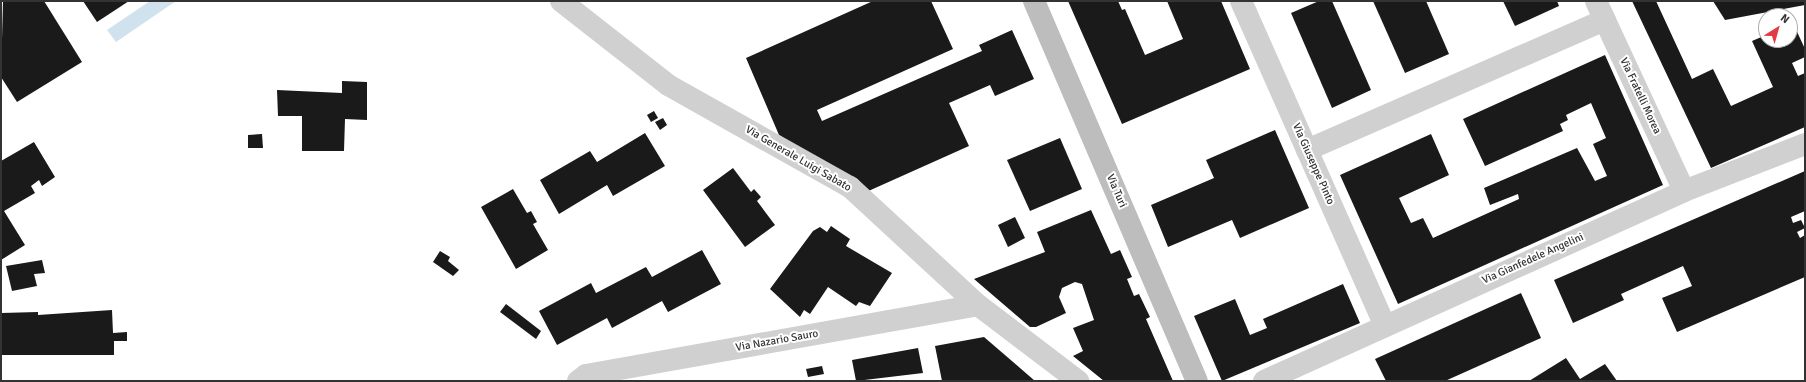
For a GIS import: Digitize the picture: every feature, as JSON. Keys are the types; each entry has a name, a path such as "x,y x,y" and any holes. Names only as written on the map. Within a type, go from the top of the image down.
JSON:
{"street":[{"name":"Via Generale Luigi Sabato","path":"561,1 668,85 850,187 978,305 1078,381"},
{"name":"Via Turi","path":"1034,1 1197,381"},
{"name":"Via Giuseppe Pinto","path":"1241,1 1385,326"},
{"path":"1307,150 1600,10"},
{"name":"Via Fratelli Morea","path":"1600,10 1684,191"},
{"name":"Via Gianfedele Angelini","path":"1264,381 1684,191 1805,144"},
{"name":"Via Nazario Sauro","path":"578,381 586,374 978,305"}],"water":[{"path":"150,1 176,1 116,42 107,30"}],"building":[{"path":"3,1 44,1 82,62 17,102 1,77"},
{"path":"83,1 129,1 97,22"},
{"path":"873,1 931,1 953,49 817,110 822,121 982,51 979,45 1012,30 1034,79 995,96 990,85 949,103 969,146 864,193 779,135 746,58"},
{"path":"1068,1 1118,1 1122,10 1125,9 1145,55 1183,39 1167,1 1221,1 1250,69 1122,124"},
{"path":"1319,1 1332,1 1371,90 1332,108 1291,13"},
{"path":"1373,1 1426,1 1449,54 1405,73"},
{"path":"1503,1 1557,1 1559,6 1515,26"},
{"path":"1632,1 1656,1 1692,79 1713,69 1731,106 1773,87 1752,41 1758,38 1758,48 1798,48 1798,34 1805,49 1805,57 1792,63 1798,76 1805,73 1805,127 1711,168"},
{"path":"1713,1 1805,1 1805,5 1789,8 1758,8 1758,14 1725,20"},
{"path":"1605,55 1663,185 1398,304 1340,175 1431,134 1449,175 1399,198 1411,223 1423,218 1433,238 1519,199 1518,194 1490,205 1484,188 1577,148 1595,181 1607,176 1593,144 1606,138 1591,103 1566,115 1568,120 1560,124 1563,131 1485,166 1463,119"},
{"path":"342,81 367,82 367,120 345,119 344,151 302,151 302,116 278,116 277,90 342,93"},
{"path":"654,111 658,118 651,122 647,115"},
{"path":"663,118 667,125 660,130 655,122"},
{"path":"1275,130 1309,208 1240,238 1232,220 1168,247 1151,205 1214,178 1206,160"},
{"path":"645,133 665,166 613,196 607,185 559,214 540,180 590,151 597,162"},
{"path":"262,134 263,148 248,148 248,135"},
{"path":"1060,138 1082,189 1030,211 1007,160"},
{"path":"34,142 55,177 42,186 39,180 31,186 35,193 4,211 25,245 1,260 1,161"},
{"path":"733,168 751,192 754,189 761,197 757,201 775,225 745,247 703,190"},
{"path":"1805,171 1805,211 1791,217 1793,223 1801,220 1805,228 1797,232 1800,238 1805,235 1805,277 1677,332 1662,298 1692,286 1683,266 1621,294 1624,300 1573,323 1554,280"},
{"path":"513,189 527,213 531,211 537,222 533,224 548,250 516,269 481,207"},
{"path":"1091,210 1111,254 1120,250 1132,277 1127,279 1134,296 1139,294 1150,317 1146,319 1173,381 1104,381 1073,356 1083,351 1073,328 1094,320 1082,284 1075,282 1062,288 1059,297 1066,313 1036,327 1030,327 974,279 1045,252 1037,232"},
{"path":"1015,217 1025,238 1008,247 998,225"},
{"path":"831,226 850,239 846,246 892,273 870,306 859,302 856,306 828,287 810,314 804,310 800,317 770,289 813,231 820,227 827,232"},
{"path":"702,250 721,284 668,312 662,301 612,328 607,318 557,345 539,311 591,283 596,293 646,267 652,277"},
{"path":"440,251 450,257 448,261 459,270 453,276 433,262"},
{"path":"42,260 45,273 34,274 37,286 12,291 6,266"},
{"path":"1343,284 1360,323 1222,381 1194,316 1235,299 1250,335 1267,328 1263,319"},
{"path":"1521,293 1541,338 1445,381 1386,381 1375,359"},
{"path":"506,304 541,331 536,339 500,312"},
{"path":"112,310 113,333 127,332 127,341 114,341 114,355 1,355 1,313 38,312 38,315"},
{"path":"984,337 1035,381 942,381 935,346"},
{"path":"918,348 923,373 856,381 852,360"},
{"path":"1566,358 1580,379 1605,364 1617,381 1529,381"},
{"path":"822,366 824,374 808,377 806,369"}]}
